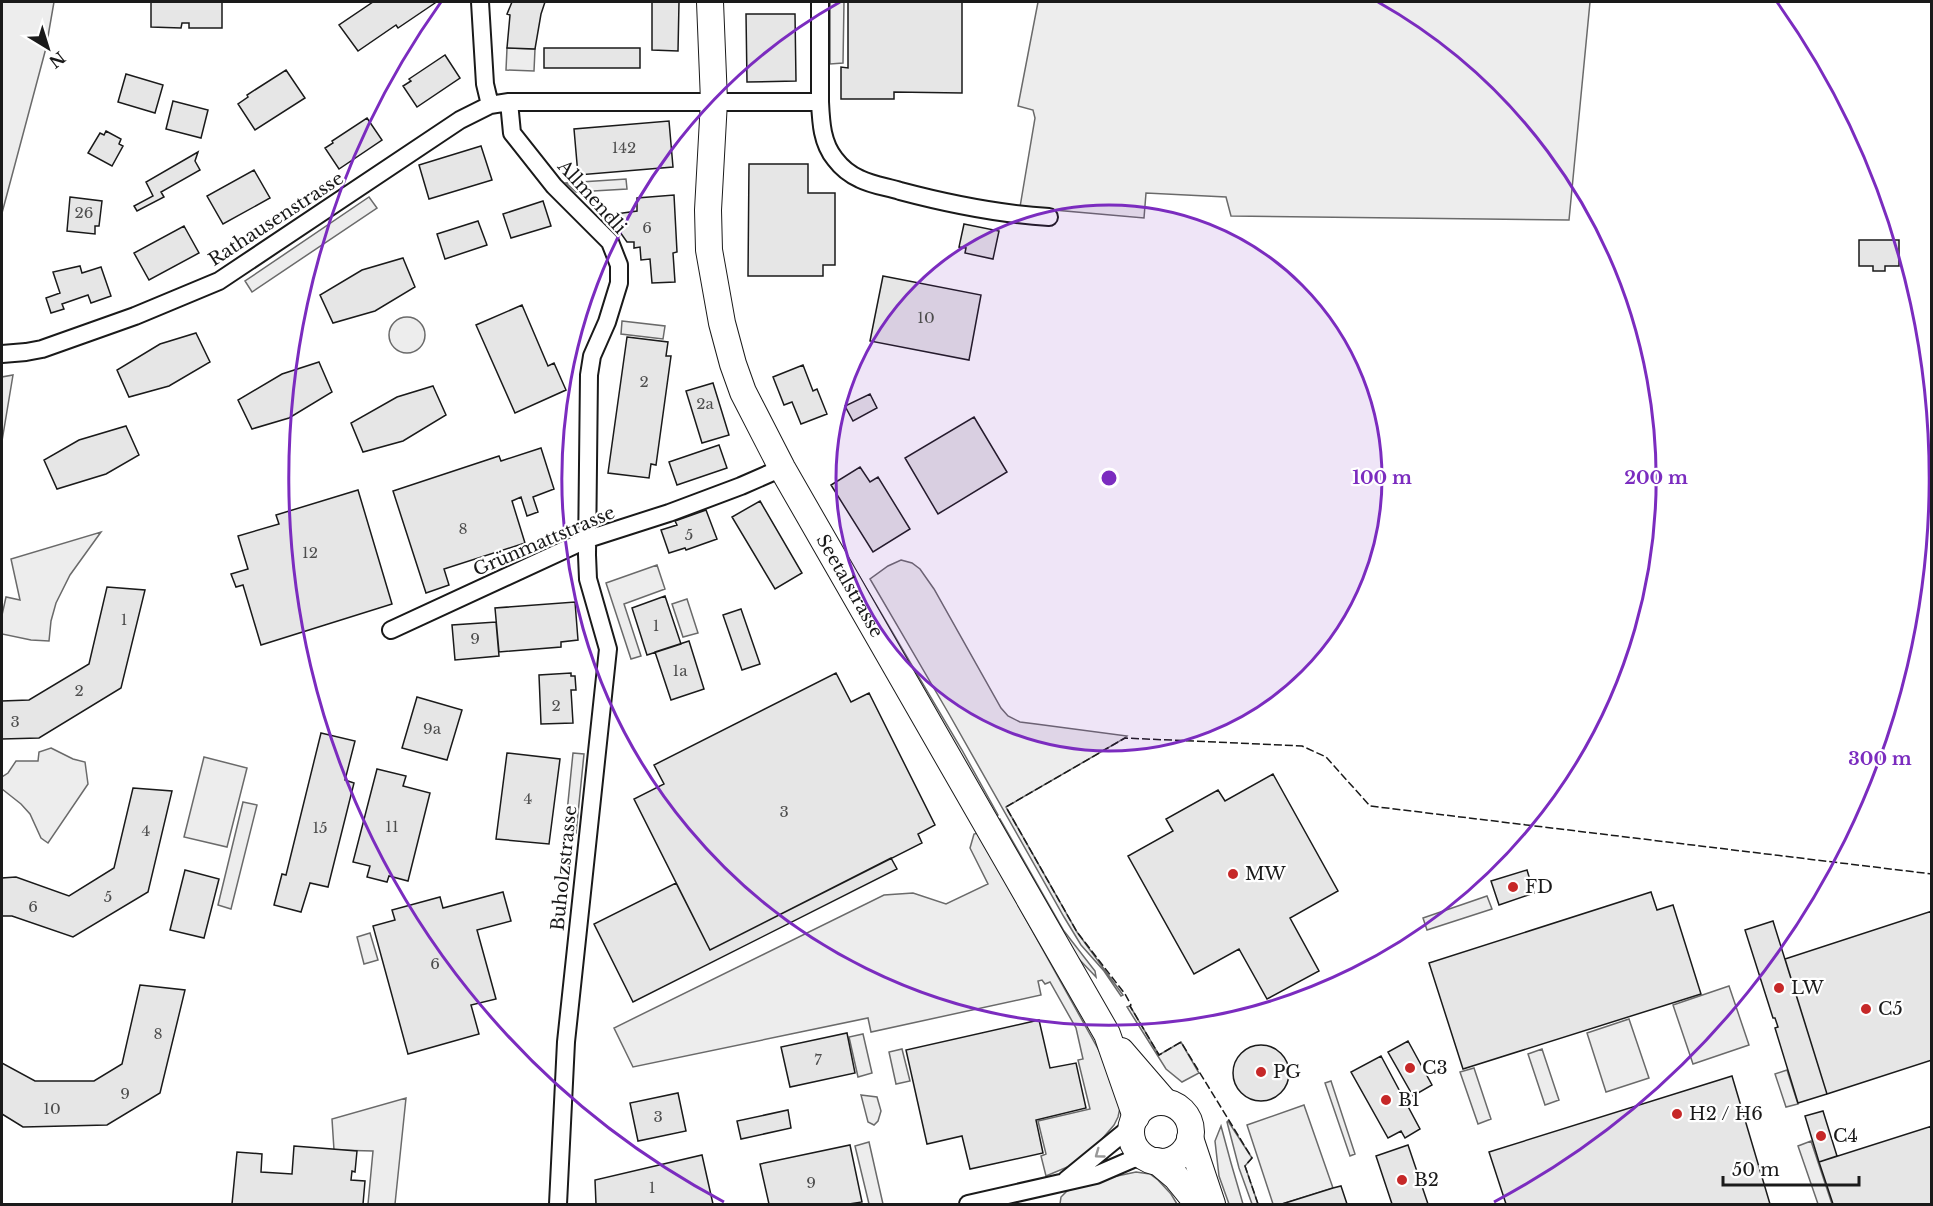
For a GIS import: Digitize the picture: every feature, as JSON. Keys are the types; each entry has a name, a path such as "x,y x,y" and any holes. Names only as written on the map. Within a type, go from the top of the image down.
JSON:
{"main road":[{"name":"Seetalstrasse","path":"710,2 714,101 708,231 722,323 733,364 743,390 782,468 1107,1034 1126,1084 1134,1121"},
{"name":"Seetalstrasse","path":"1107,1034 1165,1102"},
{"path":"1151,1159 1165,1161 1178,1156 1188,1145 1190,1138 1191,1127 1186,1115 1177,1107 1165,1102 1145,1107 1134,1121 1134,1143 1151,1159 1176,1177 1197,1204"},
{"path":"1190,1138 1212,1204"}],"street":[{"path":"480,2 485,84 490,105"},
{"path":"820,2 820,122 825,142 834,158 846,170 860,179 932,200 1005,214 1049,217"},
{"path":"714,101 820,102"},
{"name":"Rathausenstrasse","path":"2,354 26,352 51,345 135,316 219,281 460,120 490,105 509,102 714,101"},
{"name":"Allmendli","path":"509,102 512,133 554,186 610,242 619,265 619,283 608,322 592,356 589,375 588,539"},
{"name":"Grünmattstrasse","path":"391,630 588,539 669,513 782,468"},
{"name":"Buholzstrasse","path":"558,1204 566,1042 608,649 588,579 588,539"},
{"path":"1066,1181 1134,1121"},
{"path":"968,1204 1096,1175 1133,1159 1151,1159"}],"shaded area":[{"path":"2,2 54,2 46,48 2,213"},
{"path":"830,2 844,2 843,63 830,64"},
{"path":"1038,2 1590,2 1569,220 1231,216 1226,197 1146,193 1144,218 1020,207 1035,118 1033,110 1018,106"},
{"path":"507,48 535,49 534,71 506,70"},
{"path":"626,179 627,189 576,192 566,183"},
{"path":"369,197 377,208 252,292 245,281"},
{"path":"407,317 420,322 425,335 420,348 407,353 394,348 389,335 394,322"},
{"path":"622,321 665,326 663,339 621,334"},
{"path":"13,375 2,441 2,377"},
{"path":"101,532 70,575 56,603 49,641 2,634 2,615 6,597 20,600 11,559"},
{"path":"901,560 912,563 920,569 934,589 1001,708 1008,716 1020,722 1127,736 1006,807 1077,932 1123,995 1121,996 1104,971 1081,945 870,579"},
{"path":"657,565 665,589 624,604 641,656 631,659 606,583"},
{"path":"858,574 962,750 998,815 995,817"},
{"path":"687,599 698,633 683,637 672,604"},
{"path":"51,748 85,762 88,784 48,843 41,838 30,814 2,789 2,777 8,773 16,761 38,761 39,752"},
{"path":"573,753 584,754 576,833 565,832"},
{"path":"204,757 247,768 227,847 184,837"},
{"path":"243,802 257,805 231,909 218,905"},
{"path":"1000,819 1064,931 1095,971 1096,977 1076,956 997,820"},
{"path":"978,833 1102,1056 1120,1108 1114,1125 1077,1163 1046,1176 1041,1156 1046,1154 1038,1121 1090,1109 1078,1060 1083,1059 1076,1028 1050,982 1045,984 1042,980 1038,981 1041,995 871,1032 868,1018 633,1067 614,1028 884,895 913,893 946,904 988,884 970,848 974,834"},
{"path":"1487,896 1492,909 1427,930 1423,918"},
{"path":"370,933 378,960 364,964 357,937"},
{"path":"1729,986 1749,1045 1693,1064 1673,1005"},
{"path":"1130,1006 1159,1055 1181,1042 1199,1073 1182,1082 1166,1069 1127,1007"},
{"path":"1629,1019 1649,1078 1606,1092 1587,1033"},
{"path":"863,1034 872,1073 858,1077 849,1037"},
{"path":"902,1049 910,1081 896,1084 889,1052"},
{"path":"1542,1049 1559,1100 1545,1105 1528,1054"},
{"path":"1474,1068 1491,1119 1478,1124 1460,1072"},
{"path":"1787,1070 1798,1104 1786,1107 1775,1074"},
{"path":"1331,1081 1355,1154 1350,1156 1325,1083"},
{"path":"861,1095 877,1097 881,1111 874,1125 868,1122"},
{"path":"406,1098 395,1204 368,1204 373,1151 334,1150 332,1119"},
{"path":"1304,1105 1333,1188 1282,1204 1273,1204 1247,1125"},
{"path":"1228,1121 1252,1158 1245,1166 1258,1204 1252,1204 1239,1168"},
{"path":"1221,1126 1243,1204 1229,1204 1219,1176 1215,1141"},
{"path":"1811,1141 1832,1204 1818,1204 1798,1146"},
{"path":"869,1142 883,1204 869,1204 855,1146"},
{"path":"1136,1172 1150,1174 1158,1180 1177,1204 1060,1204 1061,1197 1067,1191 1111,1173 1112,1177"}],"building":[{"path":"151,2 222,2 222,28 189,28 189,23 182,23 181,28 151,27"},
{"path":"373,2 435,3 398,28 396,25 358,51 339,25"},
{"path":"512,2 545,2 535,49 507,48 510,15 507,14"},
{"path":"652,2 679,2 678,51 652,50"},
{"path":"848,2 962,2 962,93 894,92 894,99 841,99 841,67 848,68"},
{"path":"746,14 795,14 796,81 747,82"},
{"path":"544,48 640,48 640,68 544,68"},
{"path":"445,55 460,78 417,107 403,86 411,81 409,79"},
{"path":"286,70 305,98 255,130 238,104 248,97 247,95"},
{"path":"126,74 163,85 155,113 118,102"},
{"path":"173,101 208,110 201,138 166,129"},
{"path":"367,118 382,140 339,169 325,148"},
{"path":"669,121 673,167 578,175 574,129"},
{"path":"106,131 121,139 119,144 123,146 112,166 88,153 100,133 104,135"},
{"path":"481,146 492,180 429,199 419,165"},
{"path":"198,152 195,161 200,170 161,192 164,197 137,211 134,206 153,196 146,182"},
{"path":"749,164 808,164 808,193 835,193 835,265 823,265 823,276 748,276"},
{"path":"254,170 270,198 223,224 207,196"},
{"path":"674,195 677,252 673,253 675,282 652,283 650,259 641,260 640,247 634,248 634,242 627,242 608,215 637,211 637,198"},
{"path":"70,197 102,201 99,226 95,226 95,234 67,231"},
{"path":"543,201 551,226 511,238 503,214"},
{"path":"478,221 487,245 445,259 437,234"},
{"path":"964,224 999,231 993,259 965,253 966,248 959,247"},
{"path":"184,226 199,253 149,280 134,253"},
{"path":"1859,240 1899,240 1899,266 1885,266 1885,271 1873,271 1873,266 1859,266"},
{"path":"403,258 415,287 375,311 333,323 320,295 362,270"},
{"path":"80,266 82,273 101,267 111,296 91,303 88,295 62,304 64,309 51,313 46,298 60,293 53,272"},
{"path":"883,276 981,295 969,360 870,341"},
{"path":"522,305 548,366 554,363 566,390 515,413 476,325"},
{"path":"196,333 210,362 169,386 129,397 117,370 160,344"},
{"path":"627,337 668,342 666,356 671,356 656,465 651,464 649,478 608,473"},
{"path":"319,362 332,392 289,418 252,429 238,400 282,374"},
{"path":"803,365 813,391 817,389 827,414 801,424 792,402 784,405 773,377"},
{"path":"713,383 729,435 702,443 686,391"},
{"path":"433,386 446,415 403,441 363,452 351,423 397,397"},
{"path":"870,394 877,408 853,421 845,406"},
{"path":"974,417 1007,472 938,514 905,458"},
{"path":"126,426 139,455 106,474 57,489 44,460 79,440"},
{"path":"719,445 727,468 677,485 669,462"},
{"path":"541,448 554,489 533,497 538,512 527,516 521,497 512,501 525,543 444,569 449,585 426,593 393,491 499,456 501,461"},
{"path":"860,467 870,482 878,477 910,529 873,552 831,485"},
{"path":"358,490 392,604 261,645 243,585 236,587 231,574 248,569 238,536 279,524 276,515"},
{"path":"760,501 802,573 775,589 732,517"},
{"path":"706,510 717,539 686,550 685,548 669,553 661,530 677,525 675,521"},
{"path":"107,587 145,590 121,688 39,738 2,739 2,701 29,700 89,664"},
{"path":"665,596 681,644 647,655 632,608"},
{"path":"575,602 578,640 561,642 561,647 499,652 495,608"},
{"path":"741,609 760,664 742,670 723,615"},
{"path":"496,622 499,656 455,660 452,625"},
{"path":"689,641 704,689 671,700 655,652"},
{"path":"571,673 571,676 575,676 576,690 571,690 573,723 541,724 539,675"},
{"path":"836,673 851,702 869,693 935,825 918,834 922,843 710,950 634,799 664,784 654,765"},
{"path":"417,697 462,710 447,760 402,748"},
{"path":"321,733 355,741 345,780 354,783 328,887 310,883 301,912 274,905 282,874 286,875"},
{"path":"507,753 560,759 549,844 496,839"},
{"path":"377,769 406,776 403,786 430,793 408,881 389,876 387,882 367,877 370,866 353,862"},
{"name":"MW","path":"1273,774 1338,891 1290,918 1319,971 1267,999 1239,949 1194,974 1128,856 1173,831 1166,819 1218,790 1225,801"},
{"path":"133,788 172,791 148,892 73,937 12,916 2,916 2,878 16,877 69,896 114,868"},
{"path":"891,858 897,869 633,1002 594,924 676,883 710,950"},
{"path":"185,870 219,879 204,938 170,930"},
{"name":"FD","path":"1527,870 1534,893 1499,905 1491,881"},
{"path":"503,892 511,921 477,930 496,999 471,1005 479,1034 408,1054 373,926 395,920 392,910 440,897 443,908"},
{"path":"1651,892 1657,910 1673,905 1701,994 1463,1069 1429,963"},
{"name":"C5","path":"1932,911 1932,1060 1827,1094 1785,959"},
{"name":"LW","path":"1773,921 1827,1094 1798,1103 1775,1028 1778,1027 1773,1018 1745,930"},
{"path":"140,985 185,990 160,1093 107,1125 23,1127 2,1114 2,1063 35,1081 94,1081 122,1064"},
{"path":"1039,1020 1050,1068 1076,1063 1086,1108 1036,1120 1043,1153 970,1169 962,1136 927,1144 906,1050"},
{"path":"847,1033 855,1073 790,1087 781,1047"},
{"name":"C3","path":"1408,1041 1432,1085 1413,1096 1388,1052"},
{"name":"PG","path":"1255,1045 1267,1045 1281,1053 1289,1067 1287,1084 1281,1093 1267,1101 1255,1101 1238,1089 1233,1079 1233,1067 1245,1050"},
{"name":"B1","path":"1381,1056 1420,1129 1405,1138 1401,1131 1388,1138 1351,1072"},
{"name":"H2 / H6","path":"1732,1076 1770,1204 1506,1204 1489,1152"},
{"path":"678,1093 686,1131 638,1141 630,1103"},
{"path":"788,1110 791,1128 741,1139 737,1121"},
{"name":"C4","path":"1823,1111 1837,1156 1819,1162 1805,1116"},
{"path":"1932,1126 1932,1204 1833,1204 1819,1162"},
{"path":"850,1145 862,1202 769,1204 760,1164"},
{"name":"B2","path":"1408,1145 1428,1204 1392,1204 1376,1156"},
{"path":"294,1146 357,1151 355,1172 352,1171 351,1180 365,1181 363,1204 232,1204 237,1152 262,1154 261,1172 292,1174"},
{"path":"702,1155 713,1204 596,1204 595,1180"},
{"path":"1341,1186 1347,1204 1282,1204 1333,1188"}],"fence":[{"path":"1258,1204 1245,1166 1252,1158 1181,1042 1159,1055 1125,994 1077,932 1006,807 1125,738 1302,746 1326,757 1370,806 1932,874"}],"place":[{"name":"MW","path":"1233,874"},
{"name":"FD","path":"1513,887"},
{"name":"LW","path":"1779,988"},
{"name":"C5","path":"1866,1009"},
{"name":"C3","path":"1410,1068"},
{"name":"PG","path":"1261,1072"},
{"name":"B1","path":"1386,1100"},
{"name":"H2 / H6","path":"1677,1114"},
{"name":"C4","path":"1821,1136"},
{"name":"B2","path":"1402,1180"}]}
